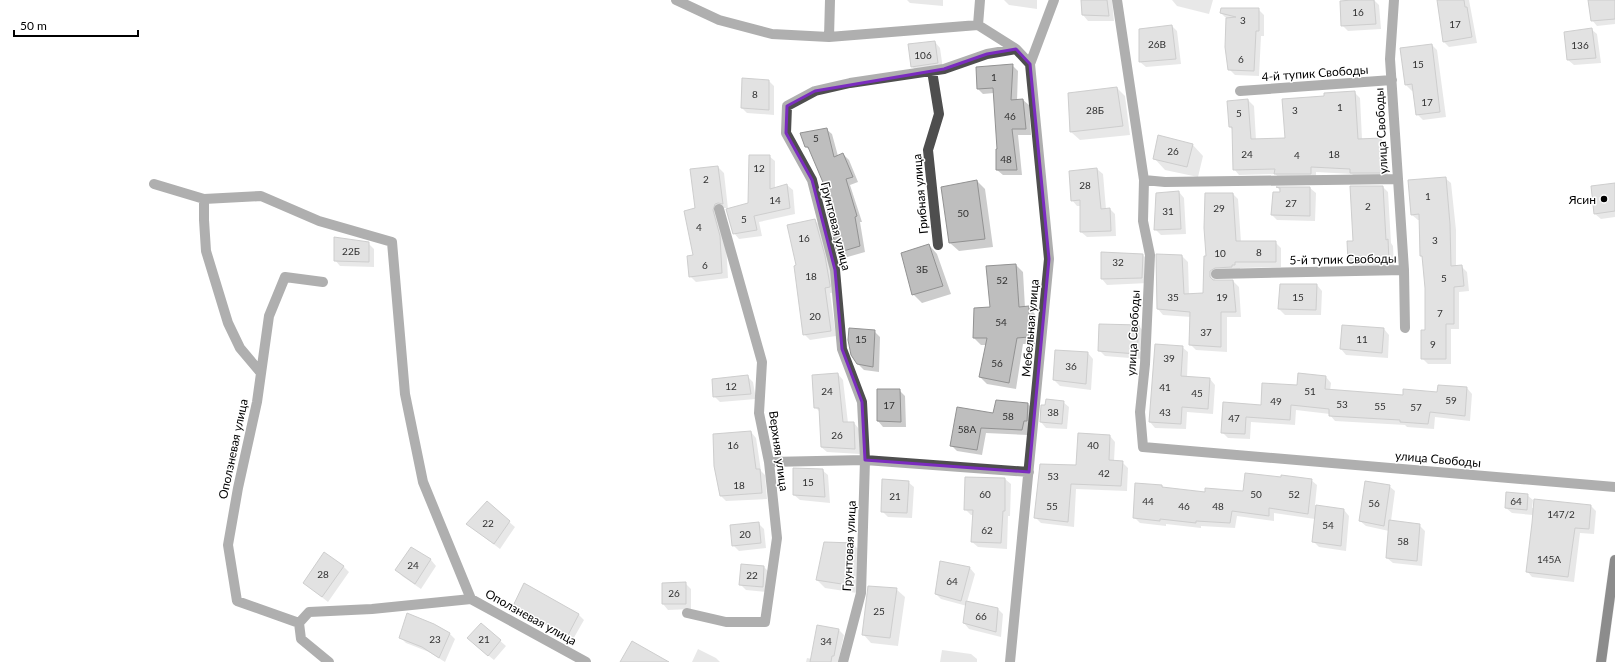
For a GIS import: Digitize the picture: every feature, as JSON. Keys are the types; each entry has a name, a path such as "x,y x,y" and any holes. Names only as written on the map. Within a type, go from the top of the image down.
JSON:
{"main road":[{"path":"1601,662 1615,560"}],"street":[{"path":"676,0 719,20 772,34 829,37 978,25 1016,49 1030,64"},
{"path":"829,37 830,0"},
{"path":"978,25 980,0"},
{"name":"Мебельная улица","path":"1010,662 1049,259 1030,64 1054,0"},
{"path":"1117,0 1144,180"},
{"name":"улица Свободы","path":"1394,0 1390,59 1398,179 1164,182 1144,180 1143,221 1150,255 1145,364 1140,412 1143,447 1615,487"},
{"name":"Грунтовая улица","path":"843,662 861,593 865,460 862,402 842,349 835,270 812,180 786,133 787,106 815,91 944,69 987,54 1016,49"},
{"name":"Грибная улица","path":"932,71 939,114 928,150 938,245"},
{"name":"4-й тупик Свободы","path":"1240,91 1392,80"},
{"name":"5-й тупик Свободы","path":"1216,274 1404,270 1398,179"},
{"path":"154,184 204,199 261,196 319,221 392,242 405,394 423,482 472,599"},
{"path":"204,199 206,251 228,323 240,348 261,373"},
{"name":"Верхняя улица","path":"687,613 726,622 765,622 777,538 769,462 759,413 762,362 719,209"},
{"path":"1404,270 1405,328"},
{"name":"Оползневая улица","path":"323,282 285,277 269,316 257,402 238,488 228,545 237,601 299,623 309,612 372,609 472,599 586,662"},
{"path":"769,462 865,460 1029,472"},
{"path":"299,623 301,639 329,662"}],"highlighted area":[{"path":"1016,49 1030,64 1049,259 1029,472 865,460 862,402 842,349 835,270 812,180 786,133 787,106 815,91 944,69 987,54"}],"building":[{"path":"1081,0 1107,0 1109,16 1082,15"},
{"path":"1374,0 1376,24 1341,26 1340,1"},
{"path":"1437,0 1464,0 1465,7 1467,7 1472,37 1443,42"},
{"path":"1588,0 1615,0 1615,19 1591,21"},
{"path":"1221,8 1259,8 1259,31 1256,31 1254,71 1228,70 1225,47 1226,18 1236,17 1220,13"},
{"path":"1172,25 1176,59 1139,62 1139,29"},
{"path":"1592,28 1596,58 1567,60 1564,32"},
{"path":"935,41 938,63 911,67 908,44"},
{"path":"1432,44 1440,112 1416,115 1412,84 1405,85 1400,48"},
{"path":"1013,64 1011,100 1023,99 1026,129 1012,129 1017,170 996,170 997,149 993,88 977,89 976,67"},
{"path":"742,78 769,80 769,110 741,108"},
{"path":"1117,87 1123,126 1070,132 1068,93"},
{"path":"1355,91 1358,139 1381,138 1383,173 1350,173 1350,169 1311,167 1311,174 1274,174 1275,169 1233,170 1232,127 1229,127 1227,101 1248,99 1251,139 1285,138 1282,99 1324,96 1324,93"},
{"path":"827,128 834,157 843,153 853,177 846,179 857,216 855,217 860,246 837,253 825,200 830,199 808,147 805,147 800,133"},
{"path":"1158,135 1193,144 1187,167 1153,159"},
{"path":"749,155 770,155 770,189 787,184 790,208 754,216 757,230 733,234 726,209 748,203"},
{"path":"718,166 723,204 715,204 713,210 720,236 722,273 689,277 687,256 693,255 684,211 695,208 690,169"},
{"path":"1097,168 1101,209 1110,208 1111,231 1080,232 1080,200 1071,201 1069,171"},
{"path":"1446,177 1450,224 1451,266 1462,265 1464,286 1454,287 1454,324 1446,324 1446,359 1421,359 1421,330 1425,330 1425,288 1422,256 1420,256 1419,214 1411,215 1408,180"},
{"path":"977,180 985,239 949,243 941,187"},
{"name":"Ясин","path":"1615,183 1615,211 1594,214 1591,186"},
{"path":"1350,186 1383,186 1386,240 1388,239 1389,261 1348,262 1347,241 1353,241"},
{"path":"1276,187 1310,187 1310,216 1271,215 1273,192 1280,192 1280,188"},
{"path":"1179,191 1181,229 1154,230 1156,193"},
{"path":"1205,193 1233,193 1236,241 1276,241 1276,262 1235,262 1235,265 1232,265 1232,267 1215,268 1210,271 1210,277 1213,280 1233,280 1236,312 1221,312 1221,347 1189,345 1190,312 1157,309 1156,254 1182,255 1184,294 1203,293 1204,256 1206,256 1204,228"},
{"path":"815,219 825,256 830,285 830,287 825,288 831,331 803,335 794,266 796,265 787,225"},
{"path":"334,237 369,242 369,262 334,261"},
{"path":"929,244 943,286 912,295 901,253"},
{"path":"1101,252 1143,254 1142,278 1101,279"},
{"path":"1016,264 1019,307 1029,306 1029,337 1017,338 1009,383 979,377 987,338 973,338 974,308 990,307 986,266"},
{"path":"1280,284 1317,284 1316,310 1278,309"},
{"path":"1099,324 1139,325 1137,354 1098,351"},
{"path":"1342,325 1384,328 1382,353 1340,349"},
{"path":"849,328 875,330 873,367 857,364 851,355 848,340"},
{"path":"1155,344 1183,346 1181,376 1210,378 1208,409 1182,407 1181,424 1149,422"},
{"path":"1055,350 1088,352 1086,384 1053,380"},
{"path":"838,373 843,422 854,422 855,449 821,447 819,408 814,408 812,375"},
{"path":"1298,373 1326,376 1325,389 1403,395 1403,389 1437,392 1438,385 1467,387 1465,416 1430,412 1428,424 1400,422 1400,420 1329,416 1329,409 1291,405 1290,420 1246,417 1245,434 1221,433 1223,402 1261,405 1262,383 1297,385"},
{"path":"748,375 751,394 713,397 712,379"},
{"path":"877,389 900,389 901,422 877,421"},
{"path":"1046,399 1064,401 1062,424 1040,422 1041,405 1045,405"},
{"path":"996,400 1028,403 1027,421 1024,421 1022,430 981,428 977,450 950,446 957,407 993,413"},
{"path":"751,431 756,469 760,469 762,493 720,496 714,466 713,434"},
{"path":"1078,433 1110,435 1109,460 1123,461 1121,486 1071,484 1068,522 1034,518 1040,464 1076,465"},
{"path":"793,468 823,469 825,497 793,495"},
{"path":"1245,473 1281,477 1281,475 1312,479 1308,514 1269,508 1269,516 1232,511 1230,523 1196,521 1196,523 1133,518 1135,483 1162,485 1162,487 1205,492 1205,488 1243,491"},
{"path":"965,477 1005,478 1005,511 1003,511 1001,543 971,542 973,510 964,510"},
{"path":"882,479 909,481 907,513 881,512"},
{"path":"1365,481 1390,485 1384,526 1359,521"},
{"path":"1506,492 1528,494 1527,510 1505,508"},
{"path":"1534,499 1591,505 1589,529 1575,528 1568,577 1526,572"},
{"path":"487,501 510,521 494,544 466,524"},
{"path":"1316,505 1344,509 1341,546 1312,542"},
{"path":"1389,520 1420,524 1417,561 1386,558"},
{"path":"759,522 761,543 732,546 730,525"},
{"path":"824,542 854,543 848,585 816,580"},
{"path":"411,547 431,559 415,584 395,570"},
{"path":"324,552 344,566 322,597 303,583"},
{"path":"940,561 970,567 961,601 935,594"},
{"path":"741,564 764,566 763,587 739,585"},
{"path":"686,582 686,604 662,604 662,583"},
{"path":"524,583 579,614 567,637 513,606"},
{"path":"868,586 897,588 890,638 862,635"},
{"path":"966,601 998,608 996,632 963,623"},
{"path":"407,613 434,624 450,633 439,658 422,647 399,638"},
{"path":"481,623 501,640 488,656 467,638"},
{"path":"817,625 839,629 834,656 832,656 831,662 810,662"},
{"path":"632,641 669,662 620,662"}],"place":[{"name":"Ясин","path":"1604,199"}]}
